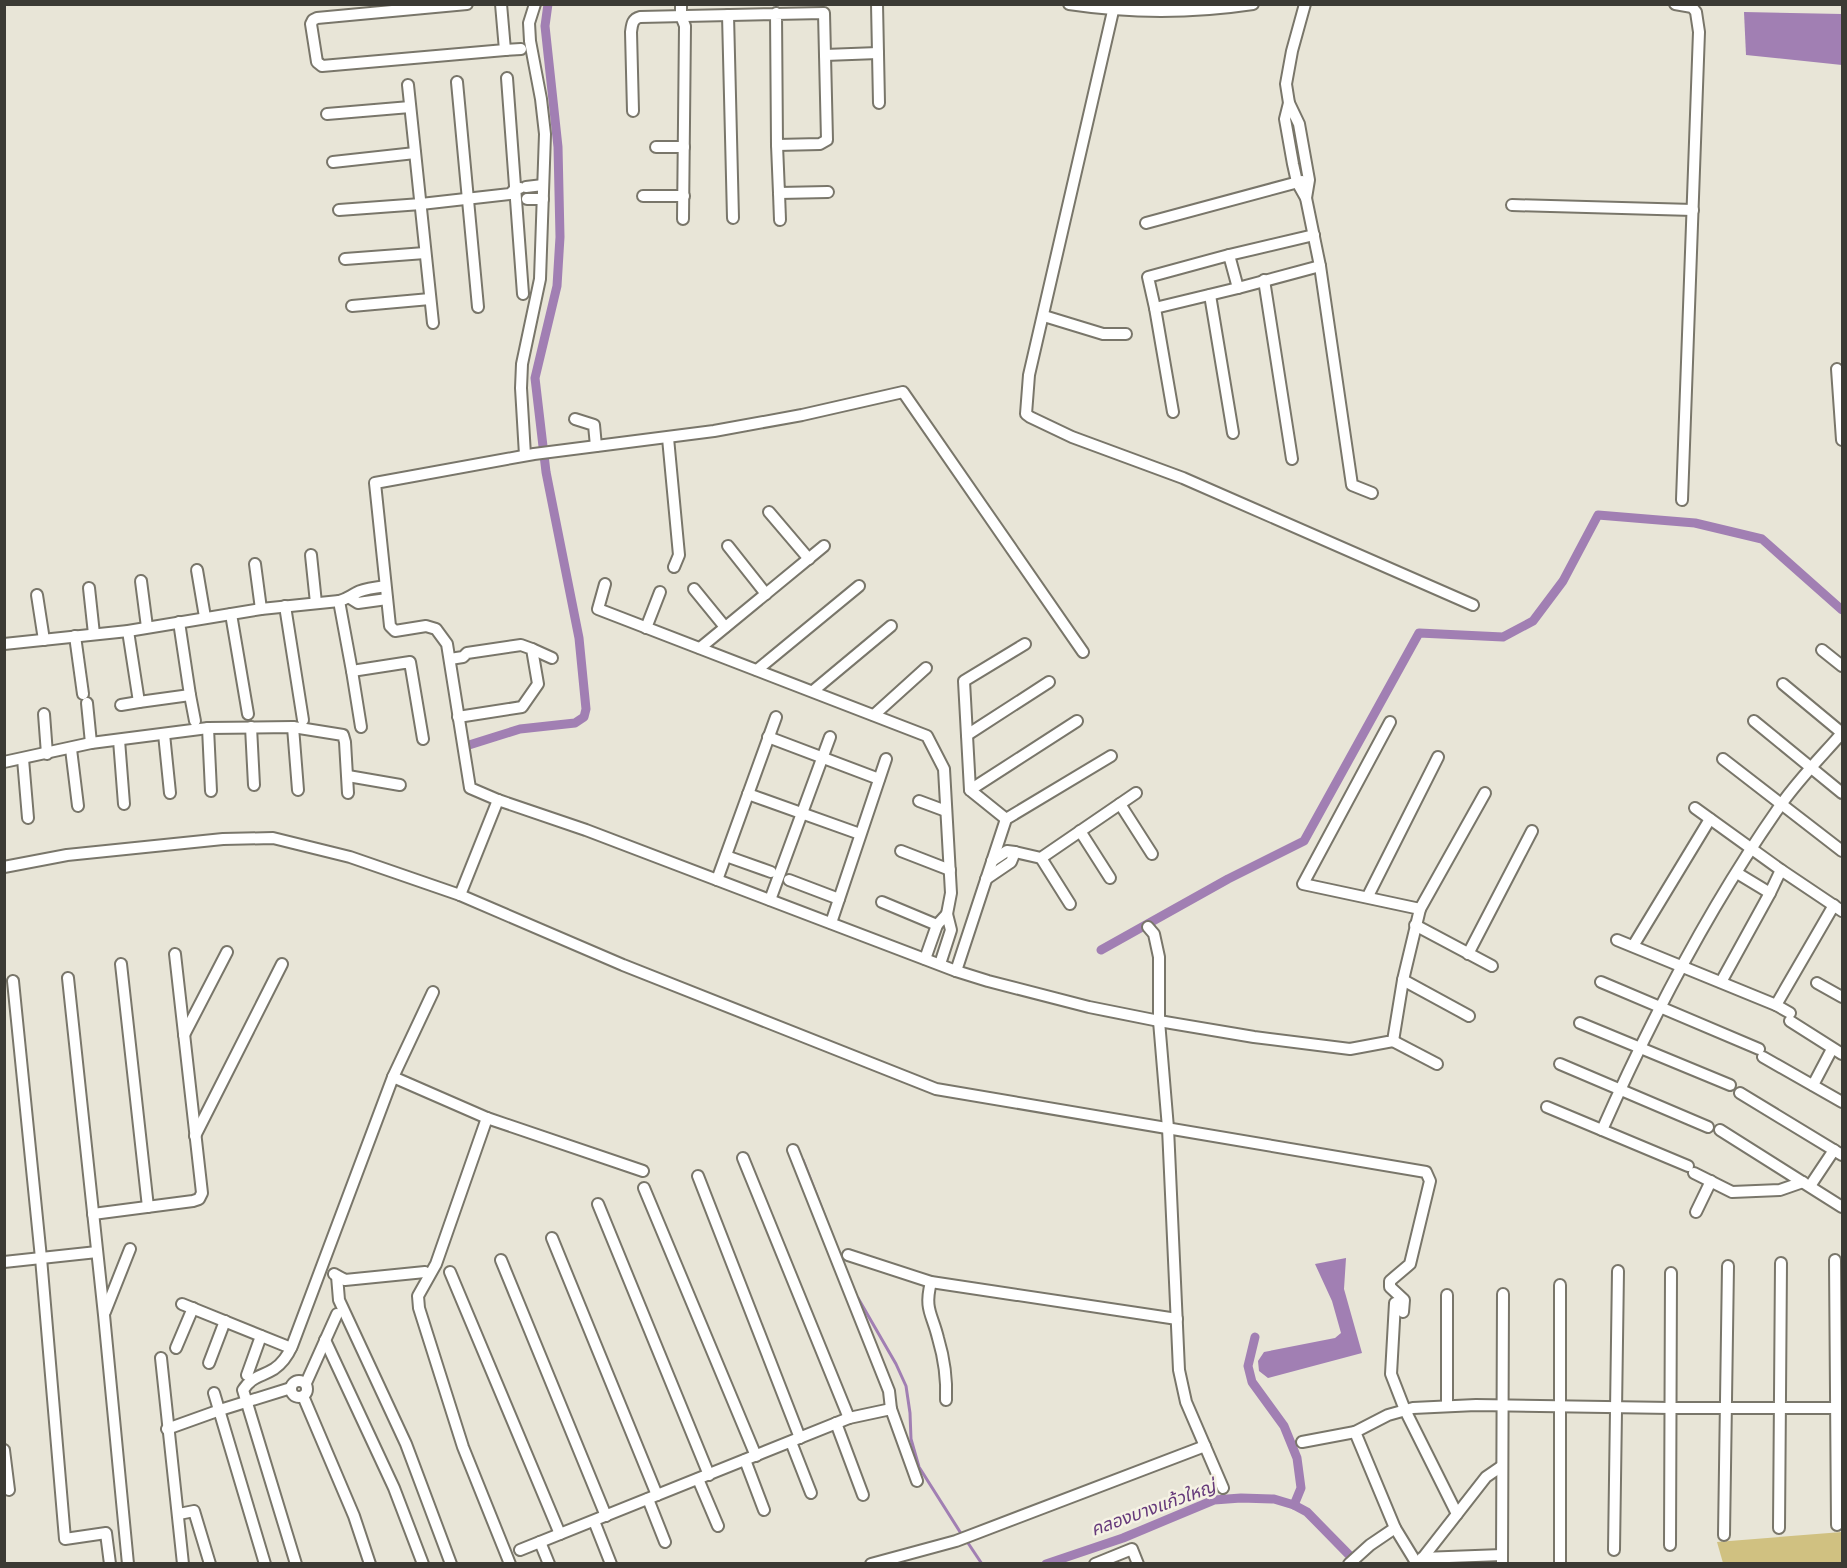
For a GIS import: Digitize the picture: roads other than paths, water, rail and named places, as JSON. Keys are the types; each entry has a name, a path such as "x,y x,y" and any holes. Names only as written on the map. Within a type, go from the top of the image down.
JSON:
{"street":[{"path":"467,4 317,18 311,24 317,62 322,66 520,49"},
{"path":"501,4 505,50"},
{"path":"530,454 521,388 522,364 540,279 543,198 543,122 529,23 535,4"},
{"path":"681,4 685,19"},
{"path":"683,219 685,19 689,4"},
{"path":"877,4 879,103"},
{"path":"1069,4 1113,11 1227,8 1253,4"},
{"path":"1305,4 1286,84 1289,103 1299,124 1309,180 1306,198"},
{"path":"1675,4 1692,7 1698,21 1682,500"},
{"path":"633,111 630,41 632,23 640,17 685,19 823,9 827,140 820,144 777,145"},
{"path":"1113,11 1029,375 1026,409 1029,417 1072,437 1184,478 1473,605"},
{"path":"776,13 780,220"},
{"path":"728,15 733,218"},
{"path":"825,55 878,53"},
{"path":"507,78 520,194 523,294"},
{"path":"457,82 478,307"},
{"path":"408,85 433,323"},
{"path":"1289,103 1285,119 1297,182 1306,198 1320,266 1352,485 1372,493"},
{"path":"327,114 410,106"},
{"path":"656,147 684,147"},
{"path":"333,162 415,153"},
{"path":"1146,223 1309,180"},
{"path":"520,194 543,185"},
{"path":"779,194 828,192"},
{"path":"339,210 520,194 543,198"},
{"path":"643,196 684,196"},
{"path":"1512,205 1693,210"},
{"path":"1173,412 1148,277 1314,235"},
{"path":"345,259 425,252"},
{"path":"1229,255 1238,288"},
{"path":"1155,308 1320,266"},
{"path":"1264,280 1292,459"},
{"path":"1210,295 1233,433"},
{"path":"352,306 430,299"},
{"path":"1044,316 1102,334 1126,334"},
{"path":"1837,369 1842,440"},
{"path":"1083,652 903,392 801,415 668,438 530,454 375,483 390,626 395,631 426,626 436,629 447,644 470,788 956,971 1079,1004 1159,1021 1254,1037 1350,1049 1393,1041 1437,1064"},
{"path":"575,419 594,425 596,446"},
{"path":"668,438 679,555 674,567"},
{"path":"769,512 809,559"},
{"path":"728,546 766,594"},
{"path":"700,648 824,546"},
{"path":"311,555 316,603"},
{"path":"255,564 261,609"},
{"path":"197,570 205,617"},
{"path":"141,580 147,627"},
{"path":"605,585 598,609 927,736 944,769 950,870 951,894 947,914 951,930 940,964"},
{"path":"344,600 364,590 385,586"},
{"path":"757,670 859,586"},
{"path":"89,588 94,634"},
{"path":"694,589 726,627"},
{"path":"646,628 660,592"},
{"path":"37,595 44,640"},
{"path":"4,644 128,631 285,606 344,600 358,603 387,599"},
{"path":"344,600 361,727"},
{"path":"285,606 303,720"},
{"path":"231,614 248,714"},
{"path":"179,622 195,721"},
{"path":"813,692 891,626"},
{"path":"128,631 140,702"},
{"path":"75,636 92,743"},
{"path":"447,644 467,653 521,645 552,658"},
{"path":"1006,819 970,790 964,681 1024,644"},
{"path":"458,717 522,707 538,684 532,649"},
{"path":"1822,650 1842,666"},
{"path":"450,659 464,657 467,653"},
{"path":"352,671 410,662 423,739"},
{"path":"874,715 926,669"},
{"path":"967,735 1049,682"},
{"path":"1602,1130 1639,1047 1680,966 1781,805 1842,733 1783,684"},
{"path":"122,705 190,695"},
{"path":"44,714 47,754"},
{"path":"717,880 776,717"},
{"path":"970,790 1077,721"},
{"path":"1754,721 1842,793"},
{"path":"1390,722 1303,884 1368,896 1420,909"},
{"path":"251,727 254,785"},
{"path":"293,727 298,790"},
{"path":"4,762 92,743 208,728 293,727 343,735 348,793"},
{"path":"208,728 211,791"},
{"path":"164,734 170,793"},
{"path":"768,737 879,779"},
{"path":"770,900 830,737"},
{"path":"119,740 124,804"},
{"path":"71,748 78,806"},
{"path":"956,971 1006,819 1111,756"},
{"path":"1368,896 1438,757"},
{"path":"23,759 28,818"},
{"path":"831,923 886,759"},
{"path":"1723,759 1842,851"},
{"path":"348,776 400,784"},
{"path":"1041,858 1136,793"},
{"path":"1393,1041 1402,980 1420,909 1485,793"},
{"path":"748,794 860,834"},
{"path":"460,895 498,800"},
{"path":"919,801 946,812"},
{"path":"1120,804 1152,854"},
{"path":"1695,808 1838,908 1776,1005"},
{"path":"1634,946 1710,819"},
{"path":"1080,831 1110,878"},
{"path":"1468,954 1532,831"},
{"path":"4,867 67,855 223,839 273,837 351,857 460,895 632,969 936,1089 1426,1172 1430,1181 1410,1264 1390,1281 1390,1287 1404,1300 1399,1307 1391,1374 1405,1410 1456,1514"},
{"path":"901,851 950,870"},
{"path":"992,861 1007,851 1041,858 1070,904"},
{"path":"986,879 1011,862 1015,852"},
{"path":"726,856 771,872"},
{"path":"1721,982 1781,870"},
{"path":"1737,873 1770,893"},
{"path":"789,880 839,898"},
{"path":"882,902 937,925"},
{"path":"925,959 937,925 947,914"},
{"path":"1415,925 1492,966"},
{"path":"1148,927 1154,934 1159,957 1159,1021 1168,1128 1182,1387 1186,1402 1223,1488"},
{"path":"1617,940 1776,1005 1837,1051 1813,1085"},
{"path":"184,1036 227,952"},
{"path":"93,1214 193,1201 199,1199 202,1192 175,954"},
{"path":"121,964 148,1207"},
{"path":"195,1136 282,964"},
{"path":"68,978 128,1563"},
{"path":"1402,980 1469,1016"},
{"path":"13,981 41,1258 65,1539 106,1533 110,1563"},
{"path":"1601,982 1761,1053 1842,1102"},
{"path":"1817,983 1842,998"},
{"path":"296,1563 243,1390 250,1380 275,1368 287,1357 323,1269 393,1077 433,992"},
{"path":"1580,1023 1731,1085"},
{"path":"1560,1064 1708,1126"},
{"path":"393,1077 487,1118 643,1171"},
{"path":"1546,1107 1691,1170 1732,1191 1780,1190 1806,1184 1838,1153 1740,1093"},
{"path":"487,1118 436,1264 418,1296 419,1308 456,1429 510,1563"},
{"path":"1720,1130 1842,1207"},
{"path":"794,1150 889,1391 891,1409 917,1481"},
{"path":"743,1158 849,1418"},
{"path":"698,1176 796,1440 811,1493"},
{"path":"1696,1212 1711,1181"},
{"path":"644,1188 756,1456"},
{"path":"598,1204 704,1477 718,1526"},
{"path":"552,1238 653,1497 664,1542"},
{"path":"104,1315 130,1249"},
{"path":"4,1262 97,1252"},
{"path":"848,1256 931,1282 1177,1319"},
{"path":"501,1260 606,1516"},
{"path":"1835,1260 1839,1408 1837,1525"},
{"path":"1779,1528 1781,1263"},
{"path":"1724,1535 1728,1266"},
{"path":"323,1269 345,1280 425,1272"},
{"path":"1614,1551 1618,1271"},
{"path":"450,1272 560,1534"},
{"path":"1670,1545 1671,1273"},
{"path":"337,1276 339,1300 406,1444 452,1563"},
{"path":"931,1282 927,1305 945,1366 946,1400"},
{"path":"1560,1285 1560,1562"},
{"path":"1419,1561 1502,1559 1503,1294"},
{"path":"1447,1295 1447,1406"},
{"path":"176,1348 187,1306 291,1348"},
{"path":"291,1388 294,1395 298,1397 307,1392 306,1383 337,1314"},
{"path":"209,1363 225,1321"},
{"path":"247,1375 261,1336"},
{"path":"325,1340 394,1488 423,1563"},
{"path":"161,1358 183,1563"},
{"path":"167,1430 220,1410 291,1388 295,1381 301,1380 306,1383"},
{"path":"214,1393 265,1563"},
{"path":"303,1396 354,1516 370,1563"},
{"path":"1302,1442 1355,1432 1388,1415 1413,1408 1502,1406 1839,1408"},
{"path":"520,1550 849,1418 891,1409"},
{"path":"836,1423 863,1495"},
{"path":"1355,1432 1395,1528 1419,1561"},
{"path":"870,1563 956,1541 1205,1446"},
{"path":"4,1450 9,1490"},
{"path":"745,1460 764,1510"},
{"path":"1419,1561 1486,1477 1502,1466"},
{"path":"178,1514 194,1511 210,1563"},
{"path":"594,1521 611,1563"},
{"path":"1349,1563 1395,1528"},
{"path":"540,1542 549,1563"},
{"path":"1095,1563 1132,1549 1138,1563"}],"waterway":[{"path":"469,745 520,729 575,723 584,717 586,709 579,638 546,472 535,378 557,286 560,237 558,147 545,26 548,4"},
{"path":"1101,950 1228,879 1304,841 1419,633 1503,637 1533,621 1563,581 1598,515 1695,523 1762,539 1842,610"},
{"path":"803,1160 833,1237"},
{"path":"858,1298 906,1386 911,1439 919,1467 962,1535"},
{"path":"1255,1337 1248,1366 1252,1382 1284,1426 1297,1458 1301,1488 1294,1505"},
{"name":"คลองบางแก้วใหญ่","path":"1046,1564 1123,1538 1214,1500 1241,1498 1274,1499 1307,1512 1358,1564"},
{"path":"966,1540 982,1564"}]}
